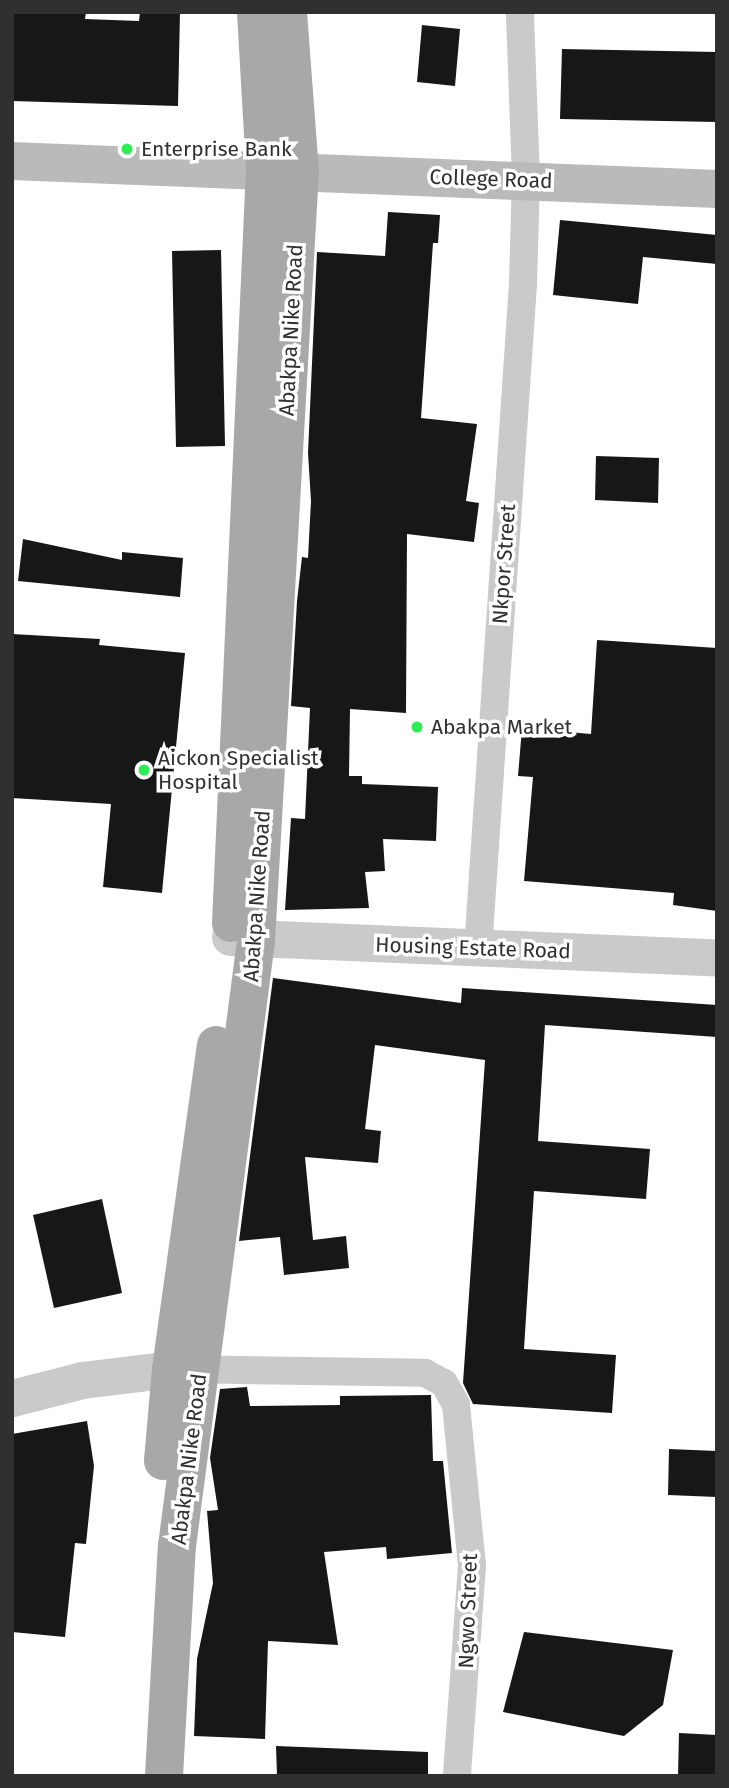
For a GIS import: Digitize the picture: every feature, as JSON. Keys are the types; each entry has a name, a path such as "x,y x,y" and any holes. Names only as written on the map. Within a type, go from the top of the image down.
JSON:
{"main road":[{"name":"Abakpa Nike Road","path":"256,12 282,171"},
{"name":"Abakpa Nike Road","path":"139,1776 185,1369 243,939 288,12"},
{"name":"College Road","path":"12,161 526,179 717,189"},
{"name":"Abakpa Nike Road","path":"164,1776 185,1369"}],"street":[{"name":"Nkpor Street","path":"478,949 526,179 520,12"},
{"name":"Housing Estate Road","path":"243,939 717,957"},
{"path":"12,1398 82,1380 185,1369"},
{"name":"Ngwo Street","path":"185,1369 425,1373 444,1383 456,1405 472,1565 457,1776"}],"building":[{"path":"12,12 86,12 85,19 139,21 140,12 180,12 178,106 12,101"},
{"path":"422,25 460,29 455,86 417,82"},
{"path":"562,49 717,52 717,122 560,119"},
{"path":"388,212 440,215 438,243 433,243 421,418 477,424 466,501 479,503 474,542 407,534 406,713 350,709 349,776 362,776 362,784 438,787 436,841 383,839 385,871 365,872 369,908 285,910 291,818 305,819 310,708 291,706 302,557 308,558 311,501 308,453 317,252 385,256"},
{"path":"560,220 717,235 717,264 643,257 638,304 553,295"},
{"path":"221,250 225,446 176,447 172,251"},
{"path":"596,456 659,458 658,503 595,500"},
{"path":"23,539 122,560 122,552 183,558 180,597 18,581"},
{"path":"12,634 100,639 99,645 185,653 162,893 103,887 111,804 12,798"},
{"path":"597,640 717,648 717,911 673,905 674,893 524,881 533,777 518,776 522,728 591,734"},
{"path":"273,978 461,1003 462,988 717,1005 717,1037 545,1025 538,1141 650,1149 646,1199 534,1191 524,1349 616,1355 612,1413 473,1404 463,1383 485,1060 375,1045 365,1129 381,1131 378,1163 305,1157 313,1240 346,1236 349,1268 284,1275 280,1237 239,1241"},
{"path":"102,1199 122,1293 54,1308 33,1215"},
{"path":"247,1387 250,1406 340,1405 340,1396 431,1395 433,1461 443,1461 452,1553 387,1559 386,1547 324,1552 338,1645 268,1641 265,1739 194,1736 197,1659 213,1583 207,1511 218,1510 210,1458 220,1389"},
{"path":"87,1421 94,1466 86,1544 75,1543 65,1637 12,1632 12,1434"},
{"path":"669,1449 717,1451 717,1497 668,1495"},
{"path":"524,1632 673,1650 663,1705 624,1736 503,1712"},
{"path":"679,1733 717,1735 717,1776 678,1776"},
{"path":"276,1746 428,1752 428,1776 277,1776"}],"place":[{"name":"Enterprise Bank","path":"127,149"},
{"name":"Abakpa Market","path":"417,727"},
{"name":"Aickon Specialist Hospital","path":"144,770"}]}
